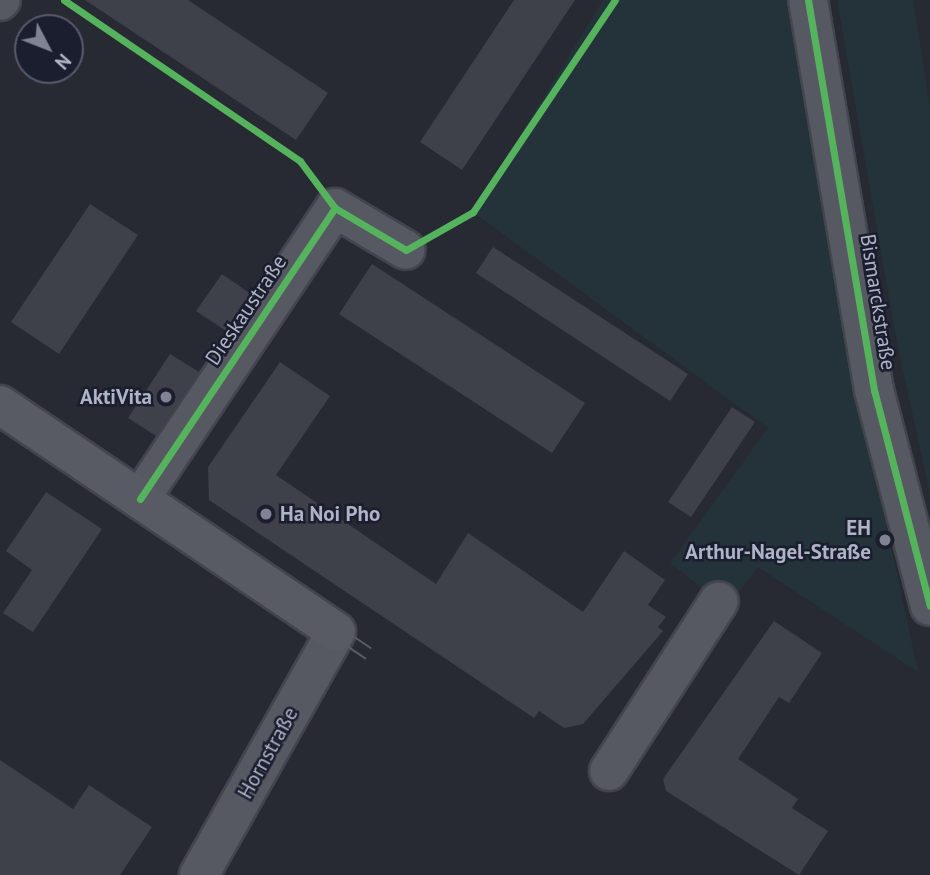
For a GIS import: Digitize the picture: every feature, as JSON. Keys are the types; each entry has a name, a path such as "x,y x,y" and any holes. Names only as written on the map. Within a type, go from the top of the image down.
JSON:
{"main road":[{"path":"0,405 336,632"}],"street":[{"name":"Bismarckstraße","path":"808,0 874,390 930,606"},
{"name":"Dieskaustraße","path":"140,499 335,208 406,250"},
{"path":"609,771 719,601"},
{"name":"Hornstraße","path":"199,875 336,632"}],"shaded area":[{"path":"603,0 791,0 861,407 918,672 758,567 727,607 670,563 768,428 473,212"},
{"path":"837,0 913,0 930,107 930,494 897,343"}],"building":[{"path":"85,0 188,0 328,93 296,140"},
{"path":"514,0 575,0 462,170 420,142"},
{"path":"90,204 138,235 59,354 11,322"},
{"path":"493,247 688,374 670,401 476,273"},
{"path":"372,264 585,403 552,453 339,314"},
{"path":"222,274 251,294 226,331 196,311"},
{"name":"AktiVita","path":"170,354 199,372 156,436 128,418"},
{"path":"280,362 330,396 276,475 436,584 468,533 583,612 624,551 665,580 648,605 666,617 658,627 663,631 583,724 564,728 539,711 534,718 209,500 208,467"},
{"path":"732,407 755,422 691,517 668,502"},
{"path":"46,492 102,529 33,632 3,613 32,570 6,551"},
{"path":"774,621 822,653 789,703 779,697 738,759 798,799 792,808 828,831 799,875 666,791 663,779"},
{"path":"0,760 73,809 89,785 152,827 120,875 0,875"}],"tram line":[{"path":"0,398 371,648"},
{"path":"0,413 365,658"}],"cycle path":[{"path":"64,0 300,161 335,208"},
{"path":"140,499 335,208 406,250 473,212 615,0"},
{"path":"808,0 874,390 930,606"}],"place":[{"name":"AktiVita","path":"166,397"},
{"name":"Ha Noi Pho","path":"266,514"},
{"name":"EH Arthur-Nagel-Straße","path":"885,540"}]}
